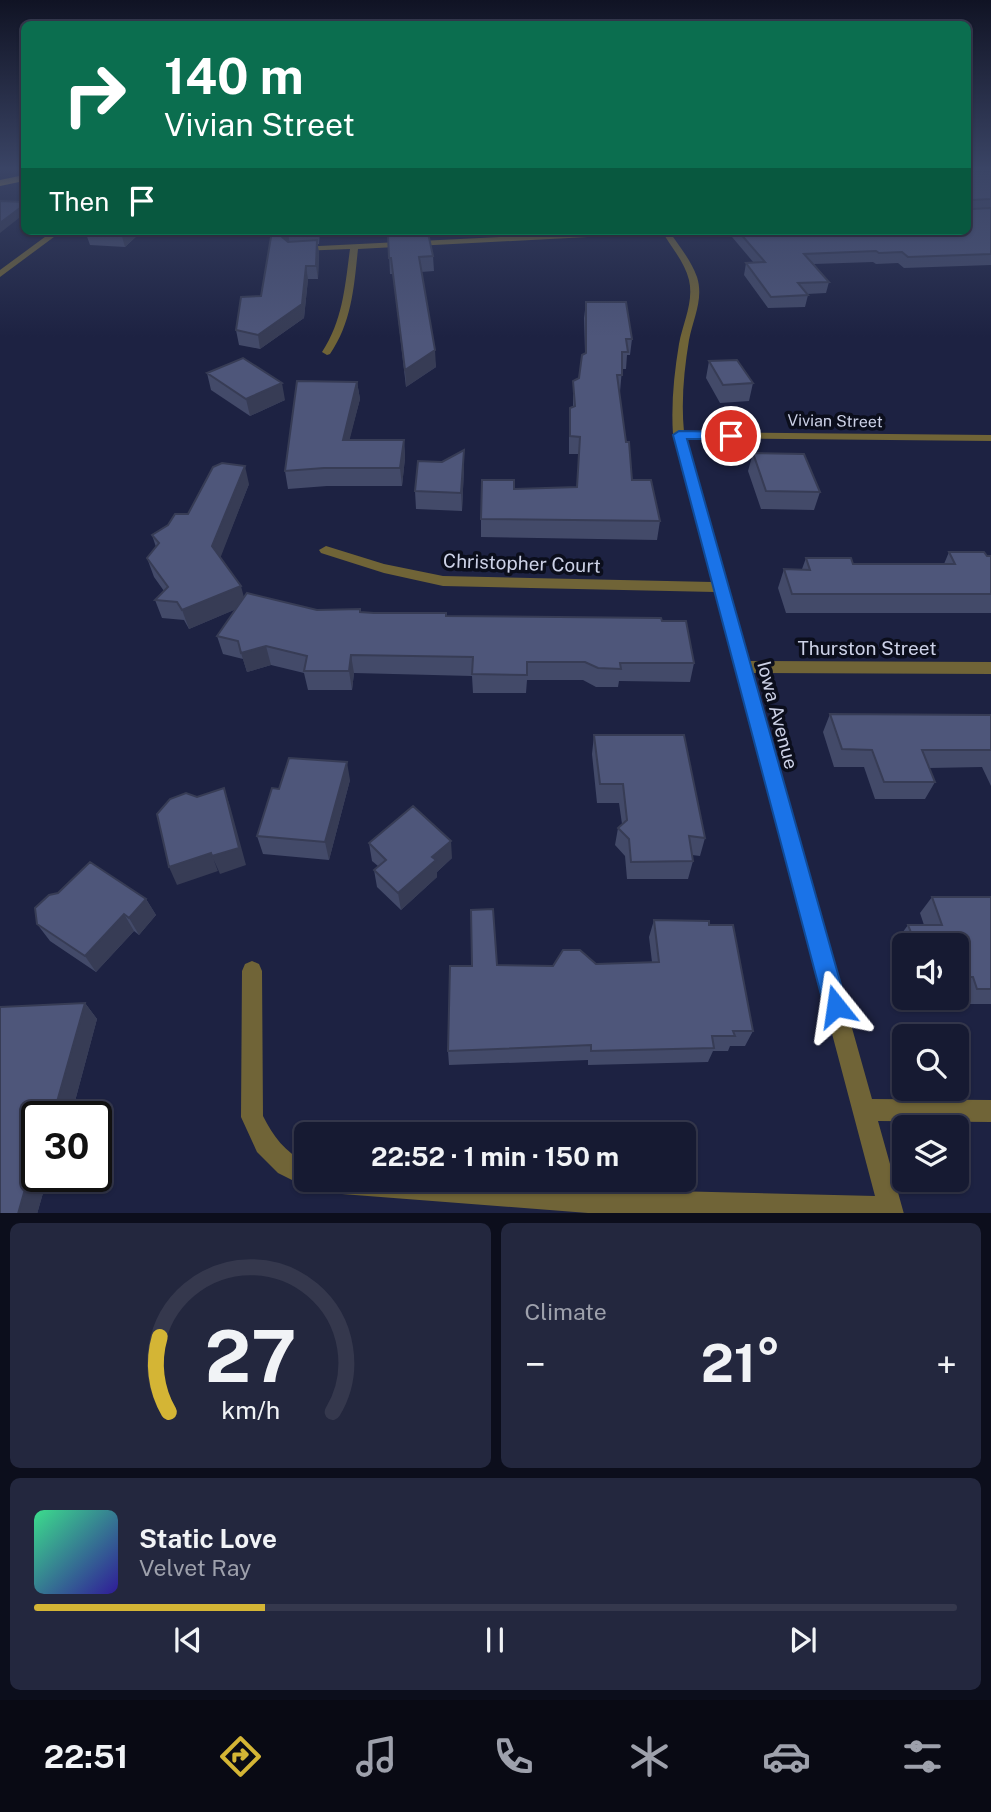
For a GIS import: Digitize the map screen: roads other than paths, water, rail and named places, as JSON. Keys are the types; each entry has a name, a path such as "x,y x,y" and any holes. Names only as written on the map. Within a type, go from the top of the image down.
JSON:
{"street":[{"path":"0,274 53,235"},
{"path":"290,250 587,235"},
{"name":"Iowa Avenue","path":"668,235 689,267 695,298 684,340 677,399 679,435 891,1211"},
{"path":"327,352 345,320 354,247"},
{"name":"Vivian Street","path":"679,435 991,438"},
{"name":"Christopher Court","path":"327,550 399,573 443,581 721,587"},
{"name":"Thurston Street","path":"743,667 991,668"},
{"path":"252,971 251,1117 265,1144 286,1165 294,1169"},
{"path":"864,1110 991,1111"},
{"path":"471,1192 588,1201 891,1211"}]}
